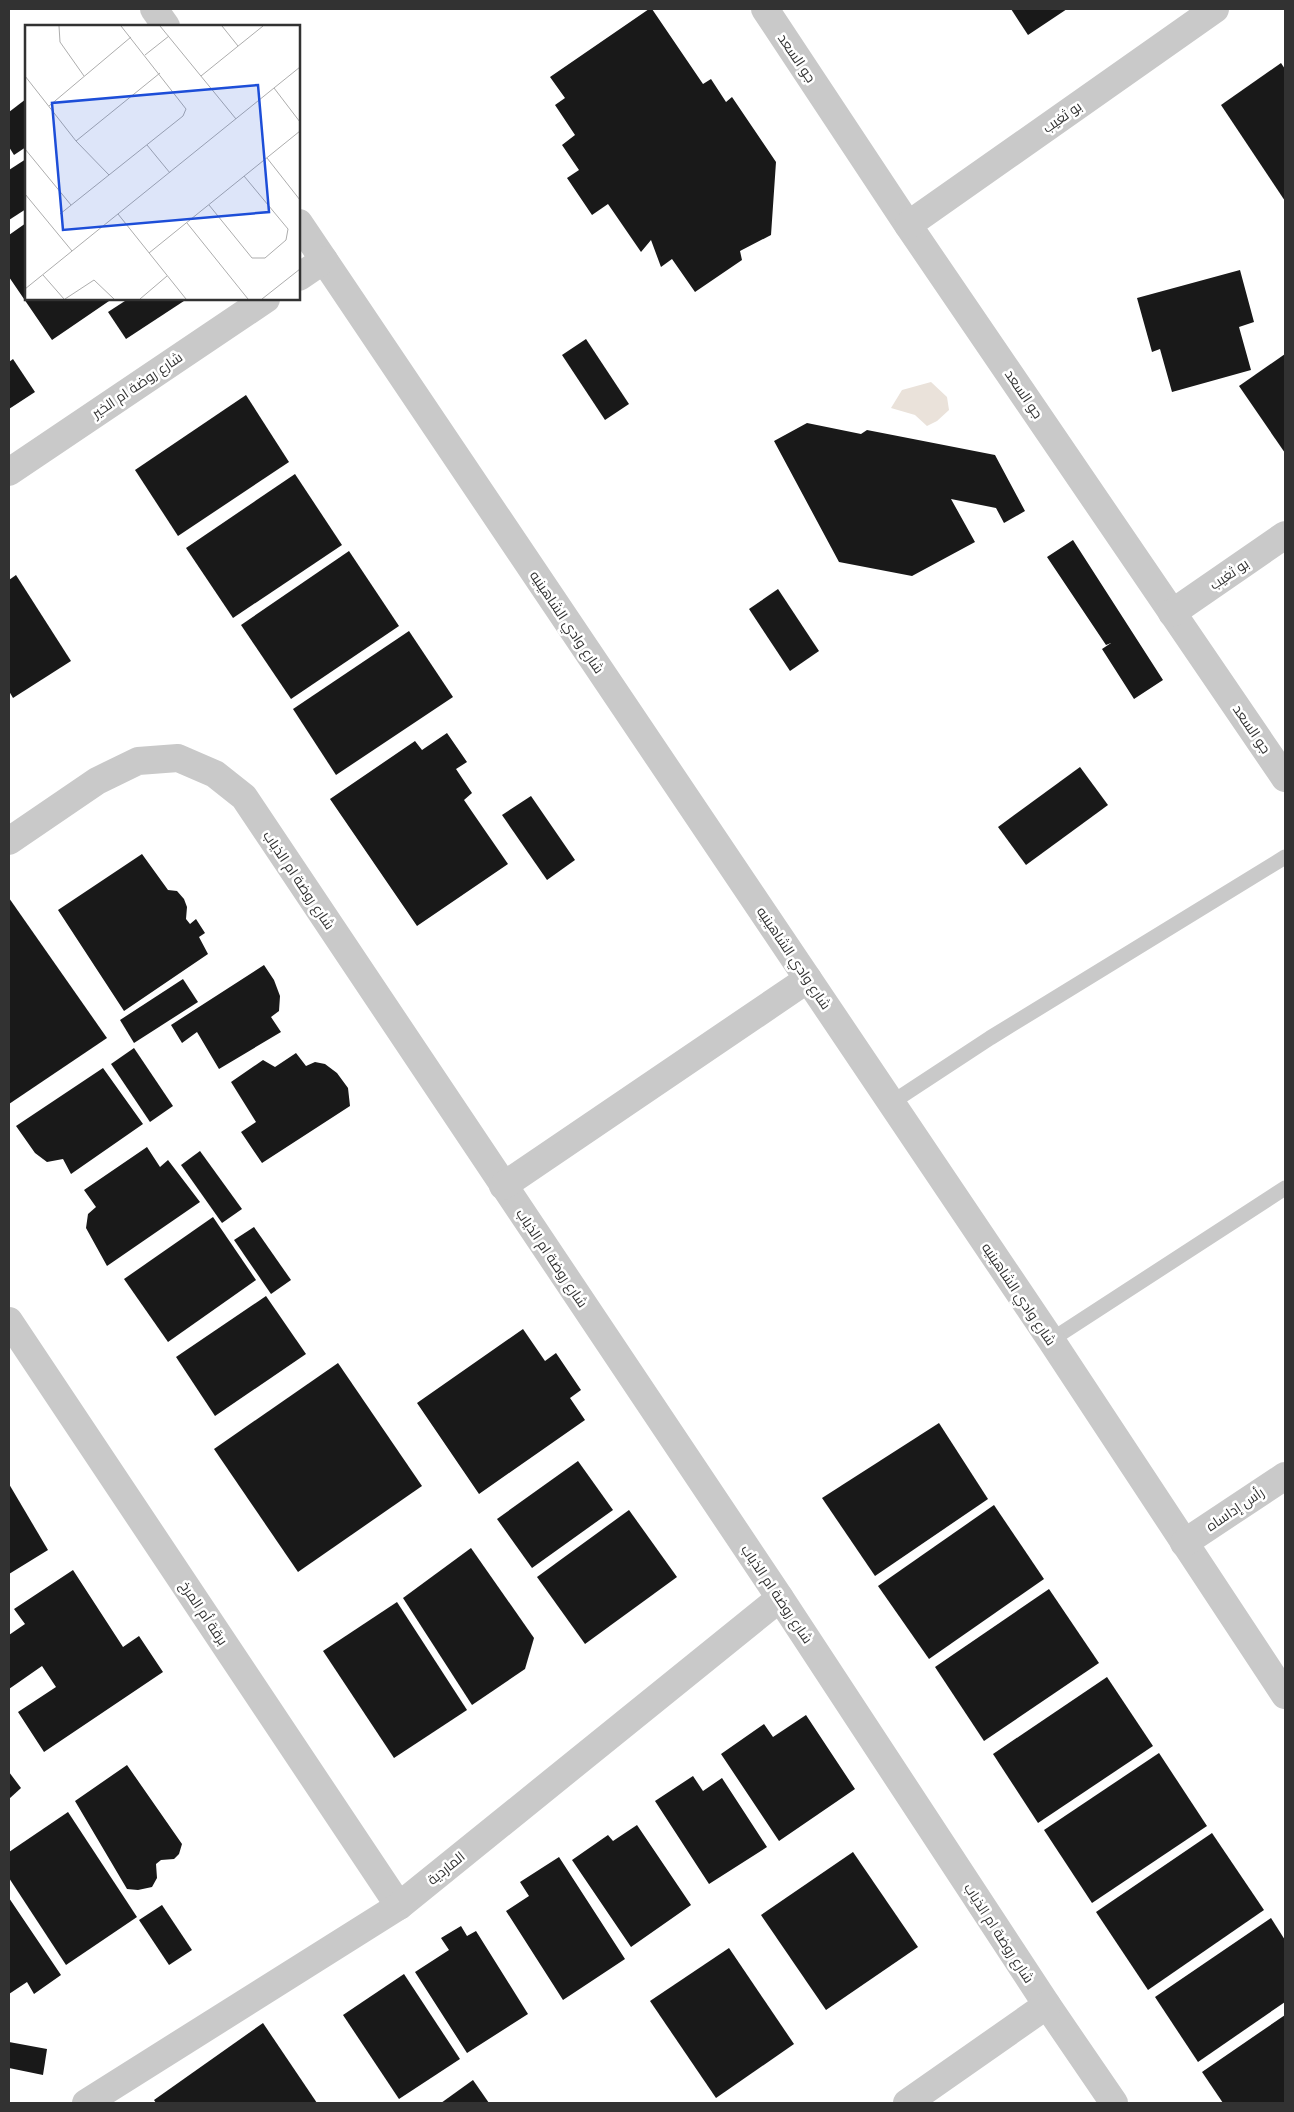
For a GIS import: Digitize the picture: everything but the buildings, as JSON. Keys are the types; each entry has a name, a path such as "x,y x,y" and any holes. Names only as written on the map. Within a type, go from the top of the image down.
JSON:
{"street":[{"path":"154,9 165,25"},
{"name":"جو السعد","path":"765,9 908,225 1285,778"},
{"name":"بو ثغيب","path":"908,225 1215,9"},
{"name":"شارع وادي الشاهينيه","path":"300,224 1051,1340 1285,1695"},
{"path":"300,276 324,260"},
{"name":"شارع روضة ام الخير","path":"9,472 265,300"},
{"name":"بو ثغيب","path":"1172,612 1285,535"},
{"name":"شارع روضة ام الذياب","path":"9,841 98,781 138,761 178,758 215,774 244,797 780,1598 1047,2005 1114,2103"},
{"path":"504,1186 808,979"},
{"name":"برقة أم المرخ","path":"9,1321 399,1906"},
{"name":"رأس إداساه","path":"1184,1543 1285,1476"},
{"name":"الماردية","path":"86,2103 399,1906 780,1598"},
{"path":"908,2103 1047,2005"}],"lane":[{"path":"891,1103 990,1038 1285,858"},
{"path":"1051,1340 1285,1188"}],"shaded area":[{"path":"931,382 947,397 949,410 937,421 927,426 915,415 891,408 902,390"}]}
